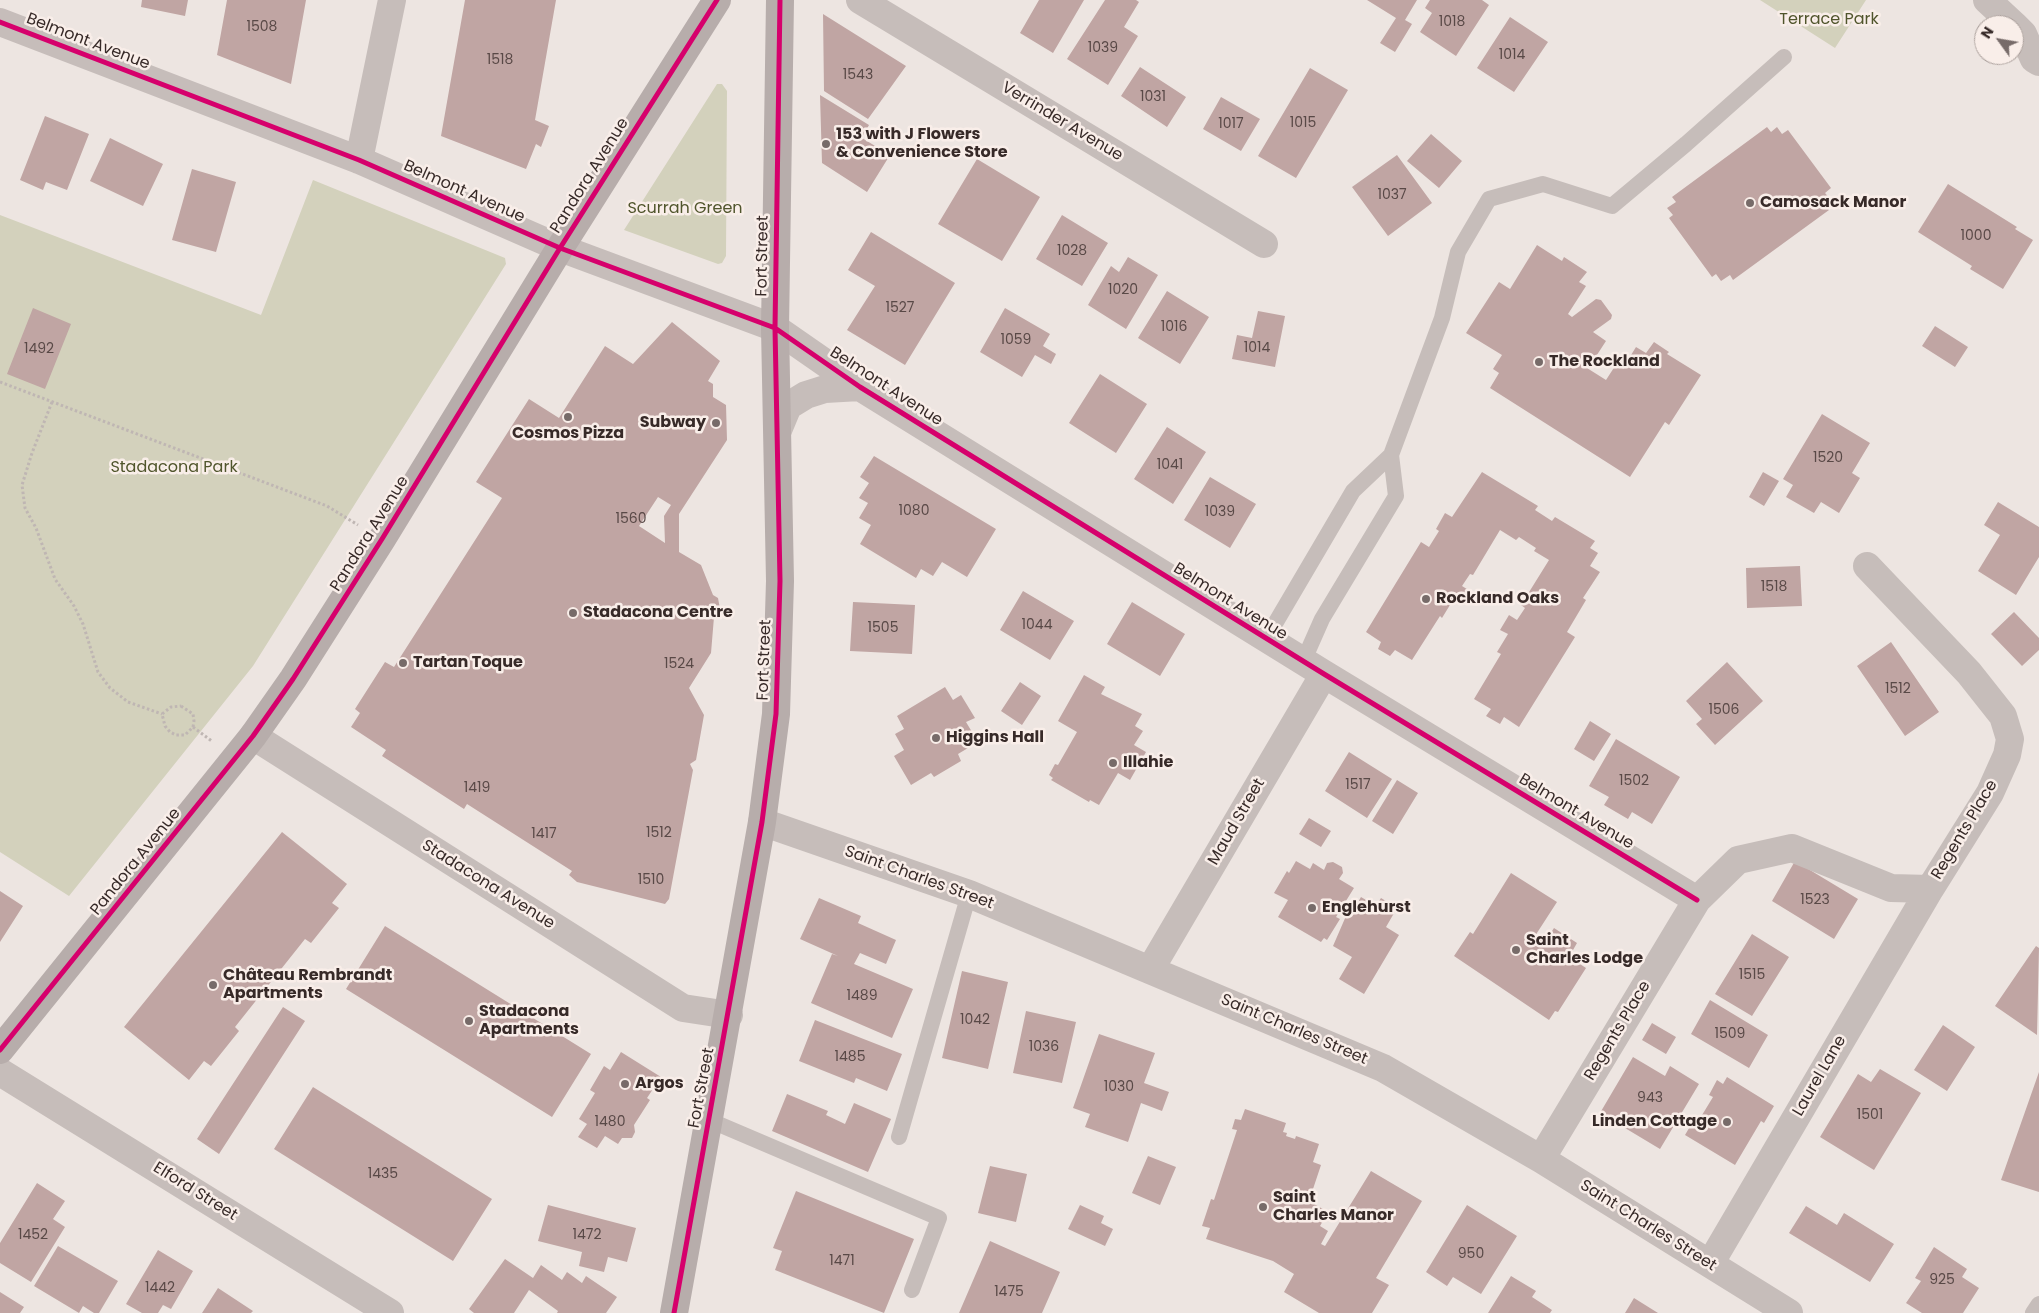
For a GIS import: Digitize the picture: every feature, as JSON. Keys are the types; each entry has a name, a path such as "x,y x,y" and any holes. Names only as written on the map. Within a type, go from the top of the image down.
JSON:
{"main road":[{"name":"Pandora Avenue","path":"0,1050 253,736 293,679 382,539 560,248 717,0"},
{"name":"Fort Street","path":"674,1313 729,1015 762,822 776,714 780,581 775,328 780,0"}],"street":[{"path":"359,160 392,0"},
{"name":"Verrinder Avenue","path":"860,0 1264,244"},
{"path":"1987,0 2005,15"},
{"name":"Belmont Avenue","path":"0,22 359,160 560,248 775,328 860,387 1266,639 1697,900"},
{"path":"2024,34 2034,59 2039,62"},
{"name":"Belmont Avenue","path":"778,430 788,406 806,395 826,389 860,387"},
{"name":"Regents Place","path":"1541,1160 1697,900 1738,860 1792,848 1891,888 1930,889 1990,793 2007,755 2010,739 2004,716 1969,673 1867,566"},
{"name":"Maud Street","path":"1150,970 1314,668"},
{"name":"Stadacona Avenue","path":"253,736 683,1008 729,1015"},
{"name":"Saint Charles Street","path":"762,822 969,894 1383,1068 1541,1160 1789,1313"},
{"name":"Laurel Lane","path":"1710,1264 1930,889"},
{"name":"Elford Street","path":"0,1072 390,1313"}],"lane":[{"path":"1266,639 1353,491 1391,455 1442,318 1458,252 1490,199 1543,184 1612,206 1686,144 1784,57"},
{"path":"1314,668 1322,619 1396,496 1391,455"},
{"path":"900,1137 969,894"},
{"path":"709,1120 939,1218 912,1290"},
{"path":"2033,1313 2039,1304"}],"path":[{"path":"0,382 327,506 382,539"},
{"path":"52,402 22,485 25,508 39,536 55,580 74,606 83,624 98,672 110,688 128,702 162,714"},
{"path":"171,707 187,709 193,714 193,727 185,735 170,732 162,721 162,714 171,707"}],"green space":[{"name":"Terrace Park","path":"1760,0 1866,0 1835,48"},
{"name":"Scurrah Green","path":"717,84 722,84 727,91 726,256 722,263 718,264 624,230"},
{"name":"Stadacona Park","path":"313,180 505,258 506,264 253,666 69,896 0,852 0,215 261,315"}],"building":[{"path":"142,0 188,0 185,16 141,7"},
{"path":"227,0 306,0 291,84 217,55"},
{"path":"465,0 556,0 535,120 549,126 541,147 536,144 526,169 441,136"},
{"path":"1039,0 1084,0 1053,53 1020,33"},
{"path":"1105,0 1136,0 1139,2 1124,27 1138,36 1108,85 1067,59"},
{"path":"1367,0 1417,0 1405,20 1412,24 1395,52 1380,43 1396,18"},
{"path":"1430,0 1482,0 1489,5 1456,56 1420,32 1432,13 1425,8"},
{"path":"823,14 906,66 868,119 824,91"},
{"path":"1510,17 1548,42 1514,92 1477,68"},
{"path":"1140,67 1186,97 1167,127 1121,96"},
{"path":"1310,68 1348,90 1296,178 1258,156"},
{"path":"820,95 869,125 862,138 890,155 867,192 822,163"},
{"path":"1221,97 1260,119 1241,151 1203,129"},
{"path":"45,116 89,134 67,190 46,182 43,190 20,180"},
{"name":"Camosack Manor","path":"1767,127 1771,132 1777,127 1782,134 1788,130 1831,188 1825,193 1831,200 1825,205 1829,210 1733,280 1730,275 1721,281 1716,274 1712,277 1669,218 1673,215 1667,208 1676,202 1672,197"},
{"path":"1431,134 1462,161 1439,188 1407,161"},
{"path":"110,138 163,164 143,206 90,181"},
{"path":"1397,155 1432,203 1388,236 1352,187"},
{"path":"977,159 1040,197 1002,261 938,224"},
{"path":"192,169 236,182 216,252 172,240"},
{"path":"1948,184 2017,227 2015,229 2033,240 2003,289 1970,269 1972,266 1918,232"},
{"path":"1062,215 1108,243 1082,286 1036,259"},
{"path":"871,232 955,283 905,365 847,330 875,286 848,270"},
{"name":"The Rockland","path":"1537,245 1562,261 1564,257 1587,272 1579,282 1586,286 1568,314 1572,317 1596,299 1601,300 1612,315 1611,319 1593,332 1606,341 1593,361 1584,355 1579,363 1606,380 1617,363 1623,368 1636,347 1646,353 1654,342 1669,352 1667,354 1701,375 1669,425 1665,422 1630,477 1490,388 1499,373 1493,369 1502,355 1466,333 1499,282 1510,289"},
{"path":"1128,257 1158,275 1126,329 1088,305 1111,266 1119,272"},
{"path":"1167,291 1209,317 1180,364 1138,338"},
{"path":"33,308 71,324 45,389 7,374"},
{"path":"1005,308 1050,334 1043,346 1056,354 1051,364 1035,355 1022,377 980,352"},
{"path":"1258,311 1285,316 1275,367 1232,359 1237,335 1252,338"},
{"name":"Stadacona Centre","path":"672,322 720,361 708,381 713,384 713,397 726,405 727,440 679,514 679,552 701,565 713,595 718,598 720,609 714,617 711,653 689,688 704,715 696,760 690,764 693,770 669,899 665,904 577,882 569,875 572,871 467,804 464,809 382,756 386,750 351,727 360,713 355,709 385,662 394,667 502,498 476,482 529,399 559,418 605,346 633,364","holes":["658,497 671,505 664,516 665,543 639,526"]},
{"path":"1935,326 1968,347 1955,367 1922,346"},
{"path":"1100,374 1147,404 1116,453 1069,423"},
{"path":"1822,414 1870,443 1852,473 1860,478 1839,513 1821,502 1814,513 1786,497 1793,485 1783,479"},
{"path":"1167,427 1206,452 1173,504 1134,479"},
{"path":"874,456 996,529 967,577 942,562 933,576 921,569 916,578 860,544 871,525 859,518 868,503 859,498 869,483 860,477"},
{"name":"Rockland Oaks","path":"1482,472 1538,506 1535,510 1552,521 1555,517 1595,541 1590,548 1598,553 1590,566 1600,572 1583,598 1586,600 1567,632 1575,637 1519,727 1504,717 1500,724 1486,716 1491,709 1474,699 1501,654 1497,652 1508,634 1500,630 1509,615 1517,620 1525,608 1521,605 1549,560 1534,551 1536,548 1519,537 1516,540 1500,530 1473,575 1470,574 1462,586 1470,591 1461,605 1453,600 1442,618 1440,616 1412,660 1395,650 1390,656 1378,649 1381,642 1366,632 1421,542 1429,547 1439,531 1436,529 1445,513 1452,517"},
{"path":"1763,472 1779,481 1764,506 1749,497"},
{"path":"1210,477 1256,504 1230,548 1184,520"},
{"path":"1998,502 2039,527 2039,557 2016,595 1978,571 2000,535 1984,525"},
{"path":"1800,566 1802,606 1747,608 1746,568"},
{"path":"1023,591 1074,621 1050,660 1000,630"},
{"path":"853,602 915,605 912,654 850,651"},
{"path":"1132,602 1185,634 1160,676 1107,644"},
{"path":"2014,612 2039,638 2039,650 2022,666 1991,634"},
{"path":"1891,642 1939,712 1905,736 1857,666"},
{"path":"1727,662 1763,701 1715,745 1696,724 1702,719 1686,701"},
{"path":"1084,675 1105,687 1101,694 1142,714 1135,726 1143,731 1134,745 1146,752 1130,780 1118,773 1099,805 1090,800 1089,802 1051,780 1053,778 1049,775 1055,764 1058,765 1077,732 1058,721"},
{"path":"1020,682 1041,696 1022,725 1001,711"},
{"name":"Higgins Hall","path":"945,687 953,700 961,695 975,718 966,722 978,742 958,754 961,761 934,777 931,773 911,785 894,756 904,750 895,734 904,729 897,716"},
{"path":"1590,721 1611,734 1594,761 1574,749"},
{"path":"1616,739 1680,777 1652,824 1632,812 1628,819 1604,805 1609,797 1589,786"},
{"path":"1349,752 1392,779 1367,818 1325,791"},
{"path":"1397,780 1418,793 1393,834 1372,821"},
{"path":"1309,818 1331,831 1321,847 1299,834"},
{"name":"Château Rembrandt Apartments","path":"282,832 347,884 332,903 339,908 311,943 305,939 235,1027 239,1031 211,1066 204,1061 189,1080 124,1027"},
{"name":"Englehurst","path":"1296,861 1310,869 1313,863 1324,870 1327,863 1333,862 1342,867 1343,873 1339,879 1354,888 1336,917 1340,919 1327,940 1324,938 1321,942 1278,917 1288,900 1274,893 1287,871 1289,873"},
{"path":"1795,861 1858,899 1834,939 1772,901"},
{"name":"Saint Charles Lodge","path":"1511,873 1557,902 1535,936 1545,942 1554,928 1577,943 1569,957 1586,968 1558,1012 1555,1011 1549,1020 1454,956 1470,932 1473,934"},
{"path":"0,891 23,906 0,942"},
{"name":"Englehurst","path":"1361,897 1376,906 1381,898 1397,908 1386,927 1399,935 1364,994 1339,979 1352,957 1333,946 1346,916 1349,918"},
{"path":"819,898 861,916 858,923 896,940 886,964 860,953 854,964 913,989 892,1038 811,1003 832,954 838,956 800,939"},
{"name":"Stadacona Apartments","path":"385,926 591,1054 552,1117 346,989"},
{"path":"1752,934 1789,957 1752,1016 1715,994"},
{"path":"2036,946 2039,948 2037,1035 1995,1006"},
{"path":"962,971 1008,982 988,1069 942,1058"},
{"path":"1710,1000 1768,1035 1749,1068 1691,1034"},
{"path":"283,1007 305,1021 219,1154 197,1139"},
{"path":"1026,1011 1076,1022 1062,1083 1013,1073"},
{"path":"815,1020 902,1054 887,1091 856,1078 854,1083 799,1061"},
{"path":"1652,1023 1676,1037 1666,1054 1642,1040"},
{"path":"1943,1025 1975,1047 1947,1091 1914,1070"},
{"path":"1099,1034 1155,1053 1144,1083 1169,1092 1162,1111 1141,1103 1128,1142 1085,1127 1090,1114 1073,1108"},
{"path":"621,1052 661,1077 647,1098 650,1100 634,1125 635,1132 632,1138 622,1138 618,1144 605,1136 597,1148 578,1137 587,1124 579,1119 595,1093 590,1090 604,1066 610,1070"},
{"path":"1633,1057 1665,1076 1670,1066 1699,1084 1660,1149 1600,1113"},
{"path":"1880,1069 1921,1093 1874,1170 1820,1137 1858,1074 1871,1082"},
{"path":"2039,1072 2039,1192 2001,1180"},
{"name":"Linden Cottage","path":"1727,1077 1774,1106 1764,1123 1761,1121 1735,1165 1685,1135 1695,1118 1699,1120 1713,1097 1709,1095 1717,1080 1723,1084"},
{"path":"313,1087 492,1199 453,1261 274,1149"},
{"path":"787,1094 828,1111 826,1115 845,1124 854,1103 891,1119 868,1172 772,1131"},
{"name":"Saint Charles Manor","path":"1245,1109 1286,1123 1283,1132 1287,1133 1286,1136 1295,1139 1296,1136 1319,1144 1313,1162 1321,1165 1309,1201 1328,1212 1320,1226 1328,1231 1321,1244 1325,1246 1371,1171 1422,1201 1376,1278 1389,1285 1372,1313 1319,1313 1284,1292 1294,1274 1273,1261 1206,1239 1210,1228 1202,1226 1211,1199 1214,1200 1237,1130 1232,1129 1235,1119 1241,1120"},
{"path":"1148,1156 1176,1167 1160,1205 1132,1193"},
{"path":"990,1166 1027,1174 1016,1222 978,1213"},
{"path":"37,1183 65,1201 53,1219 65,1227 31,1282 0,1263 0,1243"},
{"path":"796,1191 914,1239 884,1313 775,1270 782,1251 773,1248"},
{"path":"548,1205 636,1228 627,1262 608,1257 604,1272 579,1266 582,1252 538,1241"},
{"path":"1080,1205 1104,1216 1101,1223 1113,1229 1105,1246 1068,1229"},
{"path":"1467,1205 1517,1236 1481,1294 1453,1277 1447,1286 1426,1272"},
{"path":"1806,1206 1837,1225 1844,1213 1894,1244 1870,1282 1789,1233"},
{"path":"990,1241 1060,1272 1042,1313 959,1313"},
{"path":"58,1246 118,1281 99,1313 94,1313 83,1306 79,1313 34,1286"},
{"path":"1934,1247 1967,1269 1962,1277 1979,1288 1963,1313 1922,1313 1906,1303 1921,1281 1915,1278"},
{"path":"158,1250 193,1271 171,1309 163,1305 158,1313 142,1313 126,1304"},
{"path":"505,1259 533,1278 541,1265 562,1280 567,1272 582,1283 586,1276 617,1297 606,1313 557,1313 558,1311 529,1290 514,1313 474,1313 469,1309"},
{"path":"1511,1276 1536,1291 1532,1297 1552,1310 1550,1313 1488,1313"},
{"path":"218,1288 253,1311 251,1313 202,1313"},
{"path":"0,1292 24,1307 20,1313 0,1313"},
{"path":"1634,1298 1658,1313 1625,1313"}],"cycle path":[{"path":"0,1050 253,736 293,679 382,539 560,248 717,0"},
{"path":"674,1313 762,822 776,714 780,581 775,328 780,0"},
{"path":"0,22 359,160 560,248 775,328 860,387 1324,674 1697,900"}],"place":[{"name":"153 with J Flowers & Convenience Store","path":"826,144"},
{"name":"Camosack Manor","path":"1750,203"},
{"name":"The Rockland","path":"1539,362"},
{"name":"Cosmos Pizza","path":"568,417"},
{"name":"Subway","path":"716,423"},
{"name":"Rockland Oaks","path":"1426,599"},
{"name":"Stadacona Centre","path":"573,613"},
{"name":"Tartan Toque","path":"403,663"},
{"name":"Higgins Hall","path":"936,738"},
{"name":"Illahie","path":"1113,763"},
{"name":"Englehurst","path":"1312,908"},
{"name":"Saint Charles Lodge","path":"1516,950"},
{"name":"Château Rembrandt Apartments","path":"213,985"},
{"name":"Stadacona Apartments","path":"469,1021"},
{"name":"Argos","path":"625,1084"},
{"name":"Linden Cottage","path":"1727,1122"},
{"name":"Saint Charles Manor","path":"1263,1207"}]}
